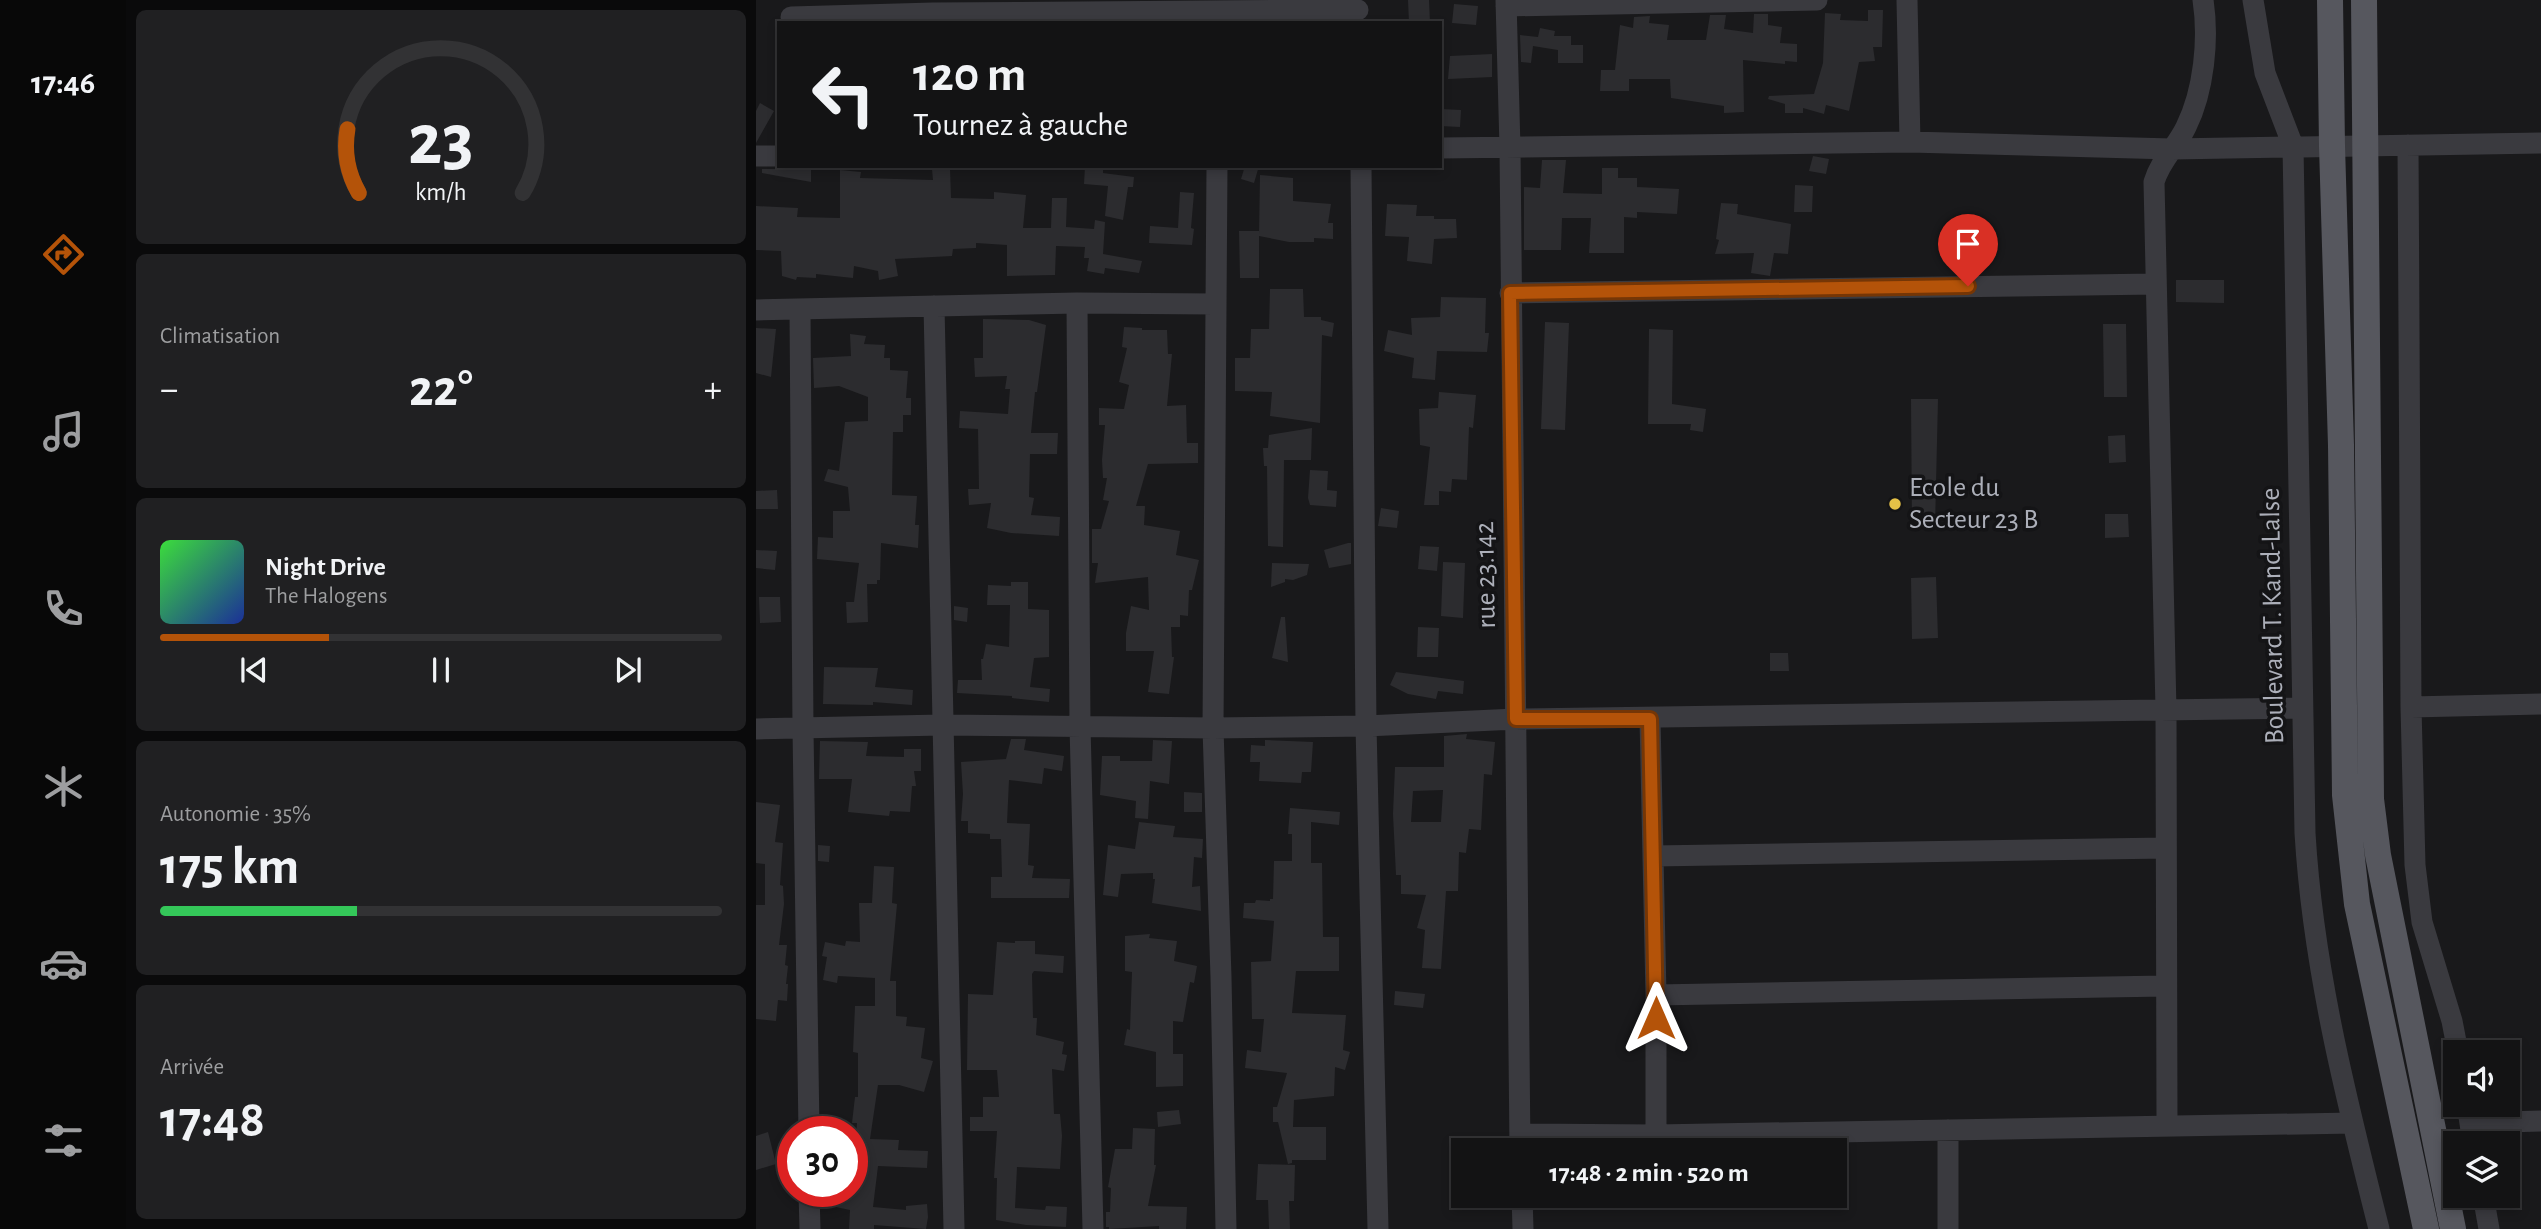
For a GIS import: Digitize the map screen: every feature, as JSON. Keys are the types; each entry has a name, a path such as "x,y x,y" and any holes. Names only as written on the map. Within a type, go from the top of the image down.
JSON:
{"main road":[{"path":"2330,0 2342,445 2345,795 2357,904 2426,1229"},
{"path":"2364,0 2371,799 2378,855 2453,1229"}],"street":[{"path":"1506,3 1817,0"},
{"path":"1907,0 1910,142"},
{"path":"2167,1126 2166,710 2154,182 2160,164 2187,127 2200,85 2205,35 2203,0"},
{"name":"Boulevard T. Kand-Lalse","path":"2253,0 2265,73 2293,146 2305,833 2314,931 2330,1022 2379,1229"},
{"name":"rue 23.142","path":"1506,3 1510,148 1520,1138"},
{"path":"791,13 933,6 1358,11"},
{"path":"1442,148 1910,142 2172,149 2541,143"},
{"path":"2408,145 2411,707 2415,865 2422,922 2456,1040"},
{"path":"756,156 777,156"},
{"path":"1217,168 1213,729 1222,977 1226,1229"},
{"path":"1361,168 1366,726 1378,1229"},
{"path":"1510,293 2156,284"},
{"path":"756,310 1077,303 1215,304"},
{"path":"1077,303 1080,726 1093,1229"},
{"path":"934,306 954,1229"},
{"path":"800,309 809,1116"},
{"path":"2411,707 2541,704"},
{"path":"756,729 942,725 1213,729 1516,719 2302,708"},
{"path":"1650,719 1656,1135"},
{"path":"1653,856 2166,848"},
{"path":"1656,995 2165,986"},
{"path":"2470,1123 2541,1121"},
{"path":"1598,1138 2353,1123"},
{"path":"1948,1130 1948,1229"},
{"path":"810,1207 810,1229"},
{"path":"1522,1208 1523,1229"},
{"path":"2485,1208 2489,1229"}],"building":[{"path":"1408,0 1429,0 1430,21 1409,21"},
{"path":"1454,4 1478,6 1476,25 1452,23"},
{"path":"1868,10 1883,10 1882,47 1873,47 1875,61 1859,62 1849,111 1826,105 1824,114 1803,108 1803,113 1785,113 1785,104 1768,99 1769,96 1814,94 1823,63 1825,13 1841,14 1840,20 1868,21"},
{"path":"1754,14 1768,14 1768,25 1782,27 1780,43 1797,44 1797,62 1785,61 1785,64 1743,60 1744,112 1724,113 1724,106 1671,98 1670,79 1629,79 1629,91 1600,91 1601,70 1615,70 1620,25 1633,28 1634,17 1650,16 1649,23 1669,25 1667,40 1706,40 1710,15 1726,15 1724,29 1753,33"},
{"path":"1540,28 1555,31 1554,36 1571,36 1571,45 1583,45 1583,63 1558,63 1558,50 1533,46 1531,63 1521,62 1520,35 1538,37"},
{"path":"1492,54 1492,77 1448,79 1450,56"},
{"path":"760,103 774,111 756,143 756,111"},
{"path":"1442,109 1461,110 1460,127 1442,126"},
{"path":"1813,156 1829,159 1826,174 1809,171"},
{"path":"1542,160 1566,160 1563,193 1602,194 1602,168 1618,168 1618,178 1637,178 1637,187 1679,189 1677,214 1637,212 1637,218 1624,217 1624,253 1589,253 1591,218 1562,218 1561,250 1524,250 1524,187 1540,188"},
{"path":"950,168 951,198 994,199 994,192 1026,195 1023,228 1051,228 1052,198 1067,198 1066,227 1094,229 1095,220 1105,222 1103,254 1142,261 1139,273 1105,268 1104,274 1087,271 1089,258 1084,258 1085,247 1056,246 1055,275 1007,276 1007,245 976,243 976,248 953,249 952,256 895,259 898,276 879,280 878,271 854,266 853,278 816,274 816,278 797,277 796,280 782,276 781,251 756,250 756,206 798,208 797,217 840,218 840,170 861,172 860,178 933,180 932,169"},
{"path":"1085,168 1103,168 1103,173 1134,177 1133,187 1128,187 1123,220 1105,216 1108,186 1084,184"},
{"path":"1244,168 1258,168 1254,183 1241,179"},
{"path":"762,169 811,169 811,182 762,173"},
{"path":"1260,175 1293,178 1293,201 1331,204 1328,223 1333,223 1333,239 1314,238 1314,242 1289,242 1259,236"},
{"path":"1795,185 1813,186 1812,212 1794,212"},
{"path":"1180,192 1194,193 1192,245 1149,243 1150,226 1178,228"},
{"path":"1721,203 1738,204 1737,214 1791,224 1788,254 1774,253 1770,276 1751,273 1754,253 1715,254 1719,240 1716,239"},
{"path":"1387,204 1417,205 1416,216 1456,219 1457,238 1434,239 1432,264 1407,261 1409,237 1385,236"},
{"path":"1239,231 1259,231 1259,278 1240,278"},
{"path":"2176,280 2224,280 2224,303 2176,302"},
{"path":"1270,289 1303,289 1304,317 1321,317 1321,320 1334,323 1332,337 1322,335 1320,423 1270,416 1272,392 1235,391 1235,358 1250,358 1251,329 1269,329"},
{"path":"1441,297 1486,298 1485,333 1489,333 1487,352 1437,351 1435,380 1412,378 1414,358 1384,351 1388,330 1412,335 1411,318 1440,317"},
{"path":"983,319 1029,320 1046,325 1031,433 1058,433 1057,454 1030,454 1029,497 1034,498 1031,515 1060,517 1059,536 1011,533 987,528 991,503 969,505 968,489 979,489 978,429 959,428 960,411 1008,414 1010,389 1005,389 1007,376 975,377 974,358 983,358"},
{"path":"1545,322 1569,323 1565,430 1541,429"},
{"path":"2103,324 2126,324 2127,397 2104,397"},
{"path":"1124,327 1167,330 1168,354 1172,354 1167,406 1186,405 1187,443 1198,443 1198,463 1148,464 1136,506 1145,506 1144,525 1180,531 1176,555 1199,560 1192,590 1189,590 1188,616 1180,615 1180,627 1171,627 1174,657 1169,694 1148,692 1154,651 1126,651 1131,606 1149,610 1148,577 1095,583 1098,563 1092,563 1092,529 1101,529 1109,501 1103,500 1107,478 1103,478 1102,460 1105,425 1099,425 1099,408 1124,409 1129,385 1119,382 1127,348 1122,347"},
{"path":"756,328 776,329 771,377 756,373"},
{"path":"1649,329 1673,330 1672,404 1706,409 1703,432 1690,430 1691,424 1648,424"},
{"path":"850,334 866,336 864,344 885,345 884,358 890,358 890,370 908,371 906,398 911,398 911,415 903,415 903,432 893,432 892,495 917,496 915,525 919,525 918,548 881,543 880,580 877,580 877,584 867,584 868,622 847,623 846,602 854,602 859,563 817,559 818,537 833,538 833,511 850,511 848,487 824,481 828,469 839,471 845,422 868,421 868,397 839,386 814,388 813,358 851,356"},
{"path":"1439,392 1476,395 1473,428 1469,427 1467,480 1452,479 1451,492 1439,491 1439,505 1424,505 1430,447 1420,445 1419,409 1438,408"},
{"path":"1911,399 1938,399 1935,527 1912,526"},
{"path":"1312,428 1311,460 1284,460 1283,547 1268,546 1267,466 1264,466 1263,448 1268,448 1269,435"},
{"path":"2125,435 2126,462 2109,463 2108,436"},
{"path":"1310,470 1328,471 1327,490 1337,491 1336,507 1310,505"},
{"path":"777,490 778,509 756,509 756,491"},
{"path":"1381,508 1399,511 1397,528 1378,526"},
{"path":"2105,514 2128,514 2129,537 2105,538"},
{"path":"1351,543 1351,564 1329,568 1324,550"},
{"path":"1420,546 1439,547 1437,571 1418,569"},
{"path":"756,550 777,551 775,570 756,568"},
{"path":"1443,562 1465,563 1463,618 1441,616"},
{"path":"1272,563 1309,564 1307,575 1293,580 1285,579 1285,582 1271,587"},
{"path":"1936,577 1938,638 1912,639 1911,578"},
{"path":"1011,582 1028,582 1028,609 1049,610 1049,657 1034,658 1030,687 1050,689 1049,702 1012,696 957,693 958,680 982,680 981,659 986,644 1009,647 1010,605 987,605 988,585 1011,586"},
{"path":"759,597 780,597 781,622 760,623"},
{"path":"954,606 968,608 967,622 954,620"},
{"path":"1281,617 1285,617 1288,662 1272,658"},
{"path":"1418,627 1439,628 1438,657 1417,657"},
{"path":"1770,653 1788,653 1789,671 1770,671"},
{"path":"824,667 878,668 875,687 913,690 912,705 873,702 873,705 823,704"},
{"path":"1396,672 1464,681 1463,694 1438,691 1436,699 1408,694 1390,685"},
{"path":"1467,734 1466,739 1495,742 1492,775 1484,774 1481,830 1469,829 1466,853 1459,852 1458,891 1446,891 1441,969 1422,968 1425,930 1417,928 1426,895 1401,894 1401,875 1396,875 1393,814 1395,767 1444,767 1444,736","holes":["1443,790 1441,822 1411,822 1413,791"]},
{"path":"1011,739 1026,739 1024,750 1064,756 1062,771 1044,768 1042,784 1009,780 1007,823 1030,824 1028,865 1034,866 1032,878 1070,879 1069,898 991,898 991,877 1002,877 1001,839 990,839 990,834 968,833 968,821 961,821 961,762 1006,759"},
{"path":"1153,740 1172,741 1169,784 1150,781 1148,819 1135,818 1136,801 1100,795 1102,756 1120,756 1120,761 1152,761"},
{"path":"1265,740 1313,742 1311,772 1302,772 1301,783 1259,781 1260,762 1250,762 1251,745 1265,746"},
{"path":"820,741 868,742 866,756 904,757 904,749 921,749 921,771 914,771 916,786 912,786 910,812 890,811 889,816 848,812 852,779 819,779"},
{"path":"1184,792 1202,793 1202,812 1184,812"},
{"path":"756,802 780,805 775,842 783,843 780,885 783,886 784,904 779,945 787,945 785,965 788,966 788,984 787,1001 778,1000 776,1021 756,1019 756,905 765,905 765,864 756,863"},
{"path":"1290,808 1340,812 1339,825 1311,822 1311,863 1322,863 1323,937 1339,937 1339,971 1296,971 1292,1013 1346,1015 1343,1050 1350,1052 1345,1070 1335,1067 1334,1096 1294,1100 1293,1127 1326,1127 1326,1160 1292,1160 1292,1163 1288,1164 1278,1122 1273,1122 1273,1107 1277,1107 1287,1073 1245,1068 1247,1050 1261,1052 1264,1019 1252,1019 1251,962 1271,961 1274,921 1243,918 1244,903 1273,899 1274,861 1292,861 1292,834 1288,834"},
{"path":"1139,822 1175,826 1173,837 1203,839 1202,858 1194,857 1192,887 1200,886 1201,911 1152,903 1155,879 1153,873 1121,874 1118,897 1103,895 1108,845 1135,849"},
{"path":"818,845 830,846 829,862 818,861"},
{"path":"874,866 894,867 892,903 897,904 890,981 896,981 896,1016 907,1017 906,1026 925,1028 921,1058 933,1061 924,1092 899,1085 878,1085 870,1139 899,1140 898,1150 928,1151 927,1168 878,1166 873,1207 906,1210 906,1206 927,1204 926,1229 874,1225 874,1229 849,1229 850,1210 836,1207 868,1207 868,1116 853,1116 855,1097 858,1097 858,1053 853,1052 855,1006 875,1006 875,978 838,976 837,983 823,980 827,957 822,956 825,942 845,946 846,941 860,942 859,903 872,903"},
{"path":"1150,934 1149,938 1177,941 1174,961 1197,966 1194,983 1190,982 1183,1022 1173,1021 1173,1054 1183,1054 1183,1086 1156,1087 1156,1052 1124,1045 1127,1029 1130,1030 1132,972 1125,971 1125,936"},
{"path":"1035,941 1035,954 1064,956 1063,973 1034,971 1032,974 1033,1018 1037,1018 1036,1035 1064,1042 1062,1054 1067,1055 1064,1071 1052,1069 1054,1114 1060,1114 1062,1136 1060,1169 1017,1167 1015,1208 1045,1210 1046,1206 1067,1207 1066,1227 996,1220 997,1178 994,1178 997,1131 970,1131 970,1117 983,1117 983,1097 999,1097 997,1070 967,1070 968,994 993,995 997,942"},
{"path":"1395,991 1425,994 1423,1008 1394,1005"},
{"path":"1179,1110 1181,1124 1158,1127 1157,1112"},
{"path":"1133,1128 1155,1129 1156,1165 1148,1206 1187,1207 1186,1229 1159,1229 1159,1226 1106,1227 1106,1212 1110,1212 1111,1188 1108,1187 1115,1149 1132,1149"},
{"path":"768,1132 776,1164 756,1170 756,1136"},
{"path":"1258,1164 1295,1165 1294,1201 1289,1201 1290,1229 1269,1229 1268,1200 1256,1200"}],"place":[{"name":"Ecole du Secteur 23 B","path":"1895,504"}],"route":[{"path":"1656,1018 1650,719 1516,719 1510,293 1968,286"}]}
